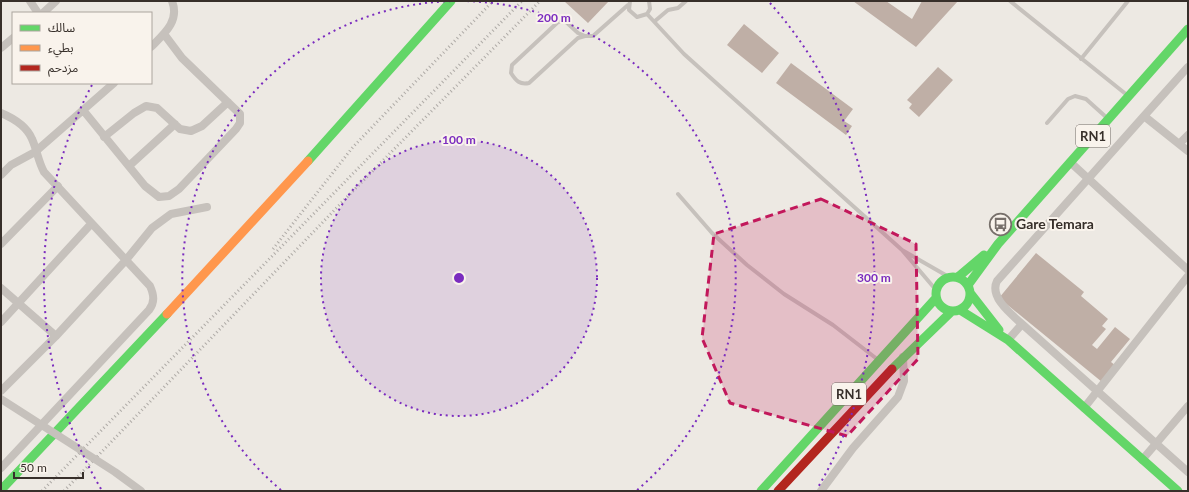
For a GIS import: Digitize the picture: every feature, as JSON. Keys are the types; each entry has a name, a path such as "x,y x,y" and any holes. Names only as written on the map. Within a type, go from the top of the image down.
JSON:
{"main road":[{"path":"1,490 236,241 451,1"},
{"name":"RN1","path":"778,491 903,357 956,310 968,303 969,290 998,244 1188,29"},
{"name":"RN1","path":"762,491 879,361 936,294 943,279 953,277 998,244"},
{"path":"953,277 969,290 1006,338 1178,491"},
{"path":"936,294 942,307 956,310 1006,338"}],"street":[{"path":"30,1 37,12"},
{"path":"44,12 56,1"},
{"path":"152,45 164,34 173,22 174,7 172,1"},
{"path":"83,110 145,186 159,197 169,196 179,189 197,172 240,123 240,114 182,58 164,34"},
{"path":"1,48 12,39"},
{"path":"1188,67 995,285 996,296 1022,324 1188,472"},
{"path":"1,175 11,165 35,152 113,84"},
{"path":"104,137 134,113 146,106 156,108 180,129 191,131 202,126 228,102"},
{"path":"1,113 19,123 28,132 44,172 150,286 154,296 152,305 1,468"},
{"path":"1144,116 1188,151"},
{"path":"128,166 175,124"},
{"path":"1179,144 1188,135"},
{"path":"1070,162 1188,270"},
{"path":"1,244 58,186"},
{"path":"1,391 56,336 126,260 152,228 171,214 207,207"},
{"path":"1,322 92,224"},
{"path":"1084,408 1188,276"},
{"path":"1,288 56,336"},
{"path":"1006,338 1022,324"},
{"path":"823,490 853,448 898,397 904,381 903,357"},
{"path":"1,399 116,472 141,491"},
{"path":"1142,460 1188,406"}],"lane":[{"path":"655,22 668,10 678,8 686,1"},
{"path":"1010,1 1128,96"},
{"path":"1081,59 1128,1"},
{"path":"585,36 578,33 565,21 558,22 512,66 511,73 518,82 522,84 529,83 578,38 593,36 596,34 629,3 632,14 637,17 647,14 650,9 650,2"},
{"path":"647,14 684,54 902,250 936,294"},
{"path":"1047,123 1068,99 1075,96 1086,99 1108,119"},
{"path":"678,194 712,233 747,265 784,294 833,326 879,361"},
{"path":"902,250 953,277"}],"highlighted area":[{"path":"821,199 916,244 918,359 847,436 730,403 702,338 714,234"}],"building":[{"path":"564,1 609,1 588,23"},
{"path":"853,1 886,1 912,19 922,1 958,1 916,47"},
{"path":"744,24 779,53 762,73 727,45"},
{"path":"791,63 853,109 844,121 852,126 846,135 776,83"},
{"path":"938,67 953,80 919,117 909,108 912,104 907,100"},
{"path":"1036,253 1084,292 1081,296 1108,319 1102,326 1106,329 1092,345 1097,349 1115,327 1130,339 1111,362 1116,366 1102,382 999,298"}],"railway":[{"path":"273,249 353,147 493,1"},
{"path":"42,491 522,1"},
{"path":"64,491 348,196 540,1"}],"traffic: fast":[{"path":"308,161 451,1"},
{"path":"968,285 998,244 1188,29"},
{"path":"958,277 984,255"},
{"path":"950,277 956,277 960,278 967,284 970,294 969,301 963,308 956,311 950,311 946,310 939,304 936,297 936,291 937,287 943,280 950,277"},
{"path":"971,294 999,330"},
{"path":"761,491 936,298"},
{"path":"960,310 1008,340 1178,491"},
{"path":"892,369 952,311"},
{"path":"1,490 167,314"}],"traffic: slow":[{"path":"167,314 308,161"}],"traffic: jam":[{"path":"778,491 892,369"}],"place":[{"name":"Gare Temara","path":"1000,224"}]}
